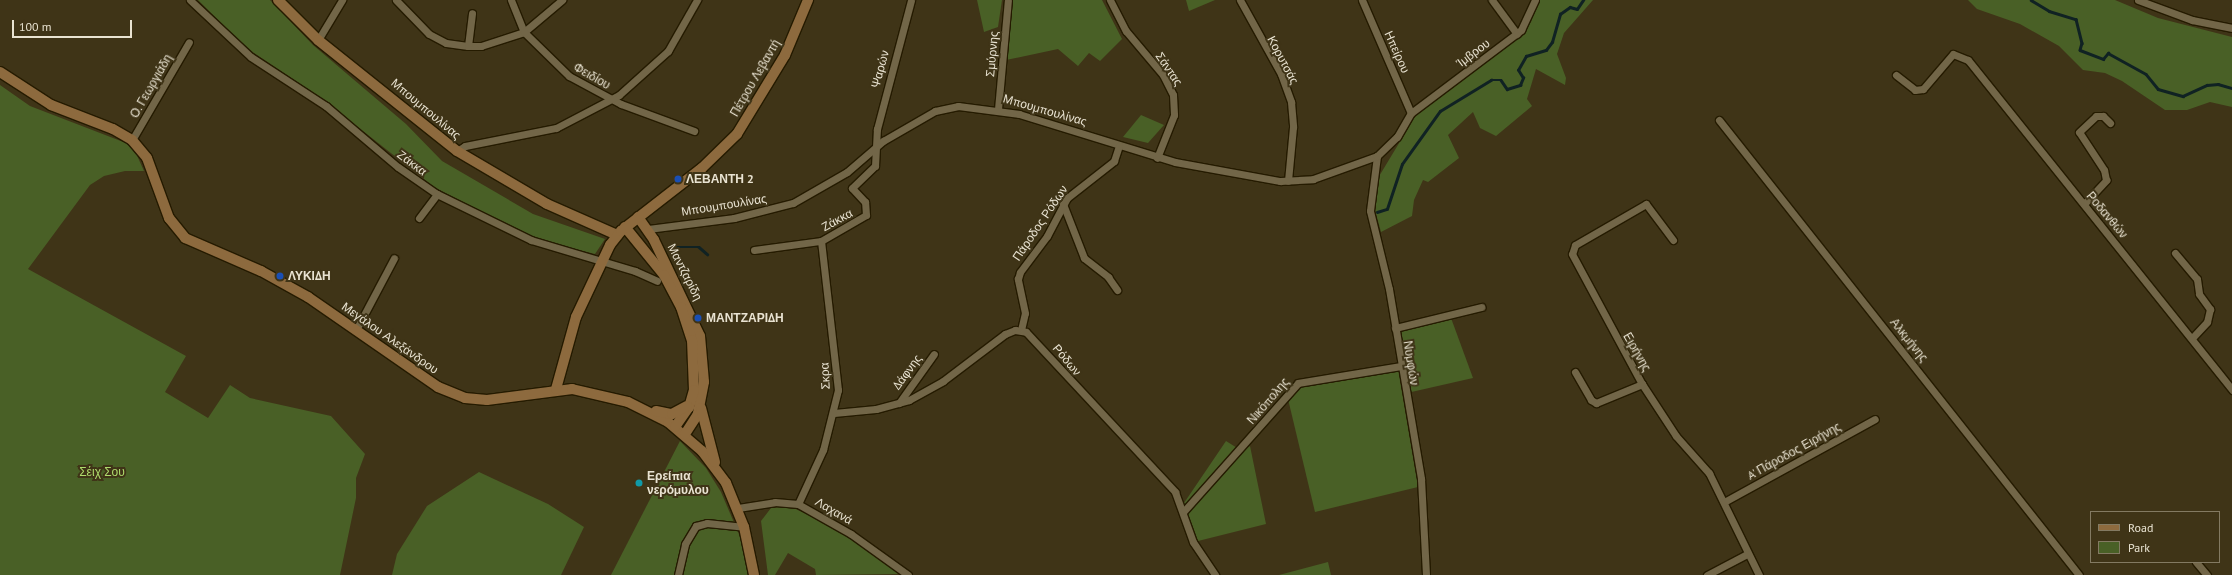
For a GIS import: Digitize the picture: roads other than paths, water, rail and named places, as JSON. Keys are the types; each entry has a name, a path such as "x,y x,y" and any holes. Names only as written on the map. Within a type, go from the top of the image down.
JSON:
{"street":[{"name":"Ζάκκα","path":"190,0 251,57 326,106 398,167 437,194 530,240 601,261 657,282"},
{"name":"Μπουμπουλίνας","path":"278,0 318,40 456,151 540,201 617,235"},
{"path":"318,40 342,0"},
{"path":"396,0 429,34 446,43 468,46 481,46 524,32 562,0"},
{"name":"Φειδίου","path":"511,0 524,32 561,70 612,100 694,131"},
{"path":"456,151 465,146 542,132 580,118 612,100 668,51 697,0"},
{"name":"Πέτρου Λεβαντή","path":"556,389 576,317 601,261 617,235 625,227 702,168 744,125 785,55 808,0"},
{"name":"Ψαρών","path":"876,145 881,109 911,0"},
{"name":"Σμύρνης","path":"998,109 1008,0"},
{"name":"Σάντας","path":"1110,0 1126,31 1163,75 1173,95 1174,115 1157,158"},
{"name":"Κορυτσάς","path":"1240,0 1280,74 1291,102 1293,127 1288,181"},
{"name":"Ηπείρου","path":"1362,0 1411,113"},
{"path":"1492,0 1517,34"},
{"name":"Ίμβρου","path":"1411,113 1517,34 1528,19 1535,0"},
{"path":"2138,0 2192,20 2232,28"},
{"path":"468,46 472,13"},
{"name":"Ο. Γεωργιάδη","path":"132,140 188,42"},
{"name":"Ροδανθών","path":"1896,75 1915,90 1923,89 1950,56 1964,57 2192,338 2232,390"},
{"name":"Μεγάλου Αλεξάνδρου","path":"0,72 37,98 132,140 147,158 169,218 181,234 206,250 270,276 358,328 426,379 459,396 500,400 556,389 588,392 635,404 675,427 685,434 717,468 738,508 744,527 754,575"},
{"name":"Μπουμπουλίνας","path":"648,229 734,218 785,206 839,178 876,145 939,109 965,106 998,109 1157,158 1288,181 1320,177 1377,156 1397,137 1411,113"},
{"path":"2084,204 2106,180 2104,170 2079,132 2096,116 2103,116 2110,123"},
{"name":"Αλκμήνης","path":"1719,120 2079,575"},
{"name":"Ζάκκα","path":"754,250 821,241 866,215 865,202 852,188 875,166 876,145"},
{"name":"Πάροδος Ρόδων","path":"1021,330 1025,313 1018,276 1047,236 1063,204 1086,182 1114,161 1120,146"},
{"name":"Νυμφών","path":"1377,156 1370,211 1385,267 1422,487 1426,575"},
{"path":"419,218 437,194"},
{"path":"1063,204 1084,258 1108,277 1117,290"},
{"name":"Ειρήνης","path":"1673,240 1646,204 1572,250 1576,268 1642,384 1676,436 1706,469 1724,502 1747,554 1759,575"},
{"name":"Μαντζαρίδη","path":"638,217 648,229 700,336 704,360 696,403 675,427"},
{"name":"Μαντζαρίδη","path":"625,227 653,259 681,307 695,360 696,420 685,434"},
{"name":"Σκρα","path":"798,504 823,450 834,413 838,382 821,241"},
{"path":"2175,253 2197,279 2199,294 2210,309 2207,322 2192,338"},
{"path":"358,328 394,258"},
{"path":"1395,328 1481,308"},
{"path":"834,413 900,403 942,381 1005,334 1021,330"},
{"name":"Ρόδων","path":"1021,330 1038,342 1110,426 1172,487 1184,511 1193,542 1215,575"},
{"name":"Δάφνης","path":"900,403 934,354"},
{"name":"Νικόπολης","path":"1184,511 1298,383 1401,366"},
{"path":"1575,372 1591,400 1596,403 1642,384"},
{"path":"635,404 672,414 696,403 717,468"},
{"name":"A' Πάροδος Ειρήνης","path":"1724,502 1875,419"},
{"name":"Λαχανά","path":"738,508 775,502 798,504 851,534 908,575"},
{"path":"678,575 685,544 696,526 707,523 744,527"},
{"path":"1707,575 1747,554"},
{"path":"2197,563 2207,575"}],"waterway":[{"path":"1377,212 1387,209 1402,164 1440,111 1491,80 1501,80 1507,89 1520,85 1523,78 1518,70 1526,56 1546,50 1552,42 1560,14 1570,7 1577,9 1583,0"},
{"path":"2031,0 2049,11 2076,19 2082,43 2080,50 2103,59 2108,53 2146,74 2158,89 2183,96 2207,85 2218,84 2232,88"},
{"path":"671,247 699,247 707,254"}],"place":[{"name":"ΛΕΒΑΝΤΗ 2","path":"678,179"},
{"name":"ΛΥΚΙΔΗ","path":"280,276"},
{"name":"ΜΑΝΤΖΑΡΙΔΗ","path":"698,318"},
{"name":"Ερείπια νερόμυλου","path":"639,483"}],"park label":[{"name":"Σέιχ Σου","path":"102,472"}]}
